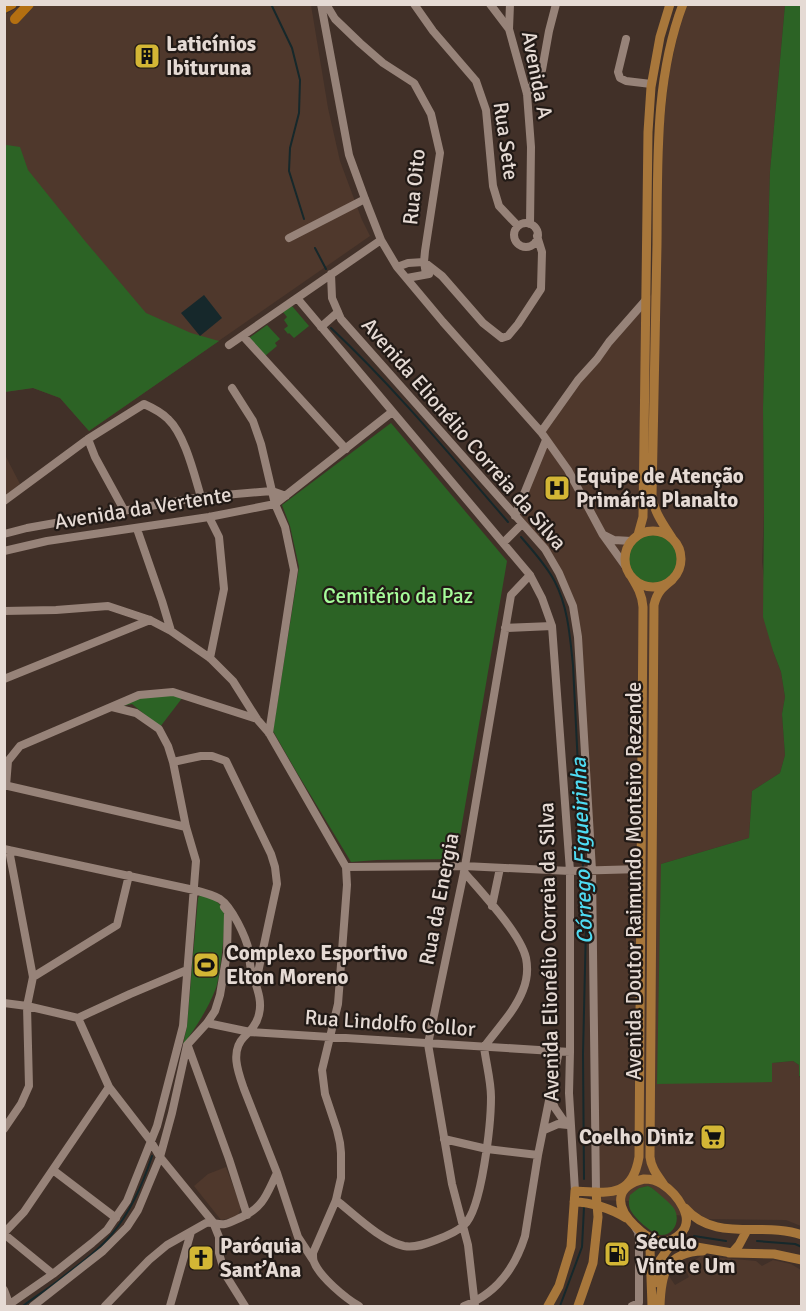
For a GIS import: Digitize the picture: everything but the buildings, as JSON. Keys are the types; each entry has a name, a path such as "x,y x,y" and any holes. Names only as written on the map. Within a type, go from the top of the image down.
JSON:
{"highway":[{"path":"4,8 12,4"},
{"path":"10,20 29,4"}],"main road":[{"path":"670,4 660,37 651,84 648,132 643,517 625,558 629,571 639,583 658,587 672,580"},
{"name":"Avenida Doutor Raimundo Monteiro Rezende","path":"664,1185 650,1162 654,605 656,596 678,572 681,554 678,545 659,519 652,496 660,109 666,63 683,4"},
{"path":"635,538 649,531 657,531 672,538"},
{"name":"Avenida Doutor Raimundo Monteiro Rezende","path":"628,1185 636,1173 639,1157 643,607 642,597 629,571"},
{"path":"548,1306 559,1286 571,1247 575,1191 614,1192 632,1182 644,1179 654,1180 664,1185 696,1218 711,1226 783,1231 801,1235"},
{"path":"628,1185 622,1192 621,1203 625,1215 646,1236 656,1241 669,1240 732,1253"},
{"path":"578,1306 593,1263 598,1217 596,1192"},
{"path":"574,1202 598,1206 621,1215 632,1223"},
{"path":"659,1306 660,1260 669,1240 683,1231 686,1224 685,1208"},
{"path":"732,1253 747,1230"},
{"path":"646,1236 650,1249 652,1306"},
{"path":"659,1306 663,1275 673,1261 686,1254 696,1252 774,1254 801,1260"}],"street":[{"path":"321,4 349,155 381,240 397,267 541,432 568,470 603,535 629,571"},
{"name":"Rua Oito","path":"326,4 335,19 360,43 383,63 414,83 431,114 440,153 425,251 426,274"},
{"name":"Rua Sete","path":"414,4 433,31 476,81 486,110 493,186 499,206 518,226"},
{"path":"490,4 509,29"},
{"name":"Avenida A","path":"510,4 509,29 527,94 531,147 530,224"},
{"path":"527,94 542,70 556,4"},
{"path":"626,39 618,72 620,78 626,81 651,84"},
{"path":"289,238 365,199"},
{"path":"397,267 408,263 424,262 442,276 483,323 502,338 508,336 518,324 541,289 542,252 535,229 530,224 524,224 515,229 515,241 524,247 532,245 537,236"},
{"path":"229,345 381,240"},
{"name":"Avenida Elionélio Correia da Silva","path":"331,274 332,298 341,319 545,549 559,573 573,606 578,637 592,870 596,1192"},
{"path":"407,278 426,274 442,276"},
{"name":"Avenida Elionélio Correia da Silva","path":"297,298 530,575 542,598 552,626 570,871 569,1126 575,1191"},
{"path":"541,432 578,380 645,301"},
{"path":"321,327 338,312"},
{"path":"243,336 346,448"},
{"path":"232,388 252,420 261,444 275,504 285,527 294,570 269,733"},
{"path":"4,501 88,439 144,404 154,408 169,420 181,437 201,497"},
{"name":"Avenida da Vertente","path":"4,551 47,541 136,529 275,504 392,412"},
{"path":"88,439 123,510"},
{"path":"515,516 546,440"},
{"name":"Avenida da Vertente","path":"4,534 201,497 272,490 286,496"},
{"path":"209,517 219,537 224,589 210,658"},
{"path":"503,543 522,524"},
{"path":"136,529 171,631"},
{"path":"603,535 623,542 635,538"},
{"name":"Rua da Energia","path":"474,1305 470,1257 452,1184 428,1044 464,869 511,595 530,575"},
{"path":"4,611 108,606 150,620 171,631 210,658 233,681 257,719 269,733 346,867 347,885 338,1004 322,1070 326,1094 337,1130 341,1153 341,1178 336,1200 313,1252 314,1261"},
{"path":"4,679 150,620"},
{"path":"505,627 552,626"},
{"path":"186,827 5,785 9,761 20,746 139,695 173,692 257,719"},
{"path":"4,1290 9,1306 92,1244 116,1218 127,1201 157,1126 183,1026 196,861 186,827 173,762 159,729 136,712 112,707"},
{"path":"173,762 201,756 212,756 226,761 273,860 277,884 256,985"},
{"path":"4,1129 21,1104 29,1086 27,1006 33,977 7,850 129,875 194,890 220,899 233,913 249,950 250,966 260,1011 259,1018 250,1032 242,1038 237,1048 238,1068 244,1089 298,1237 334,1287 359,1306"},
{"path":"346,867 570,871 642,869"},
{"path":"492,906 500,868"},
{"path":"336,1200 378,1233 404,1246 424,1245 441,1238 464,1226 472,1213 487,1149 490,1123 492,1094 484,1047 521,995 526,983 527,972 526,957 516,936 464,869"},
{"path":"33,977 117,925 129,875"},
{"path":"33,1306 103,1251 127,1227 138,1210 160,1157 187,1045 215,1011 220,995 227,952 228,912 220,899"},
{"path":"4,1003 78,1018 187,970"},
{"path":"78,1018 109,1087 150,1140 160,1157 213,1222 219,1237 219,1253 225,1274 245,1306"},
{"name":"Rua Lindolfo Collor","path":"207,1023 250,1032 570,1052"},
{"path":"187,1045 247,1215"},
{"path":"464,1306 474,1305 487,1294 500,1282 518,1257 525,1236 538,1155 559,1051"},
{"path":"551,1092 556,1086 566,1088 569,1093"},
{"path":"54,1274 4,1233 24,1212 109,1087"},
{"path":"551,1092 555,1108 569,1126"},
{"path":"544,1130 556,1125 569,1126"},
{"path":"444,1139 487,1149 538,1155"},
{"path":"52,1170 116,1218"},
{"path":"105,1306 167,1245 206,1223 226,1224 259,1207 276,1173"},
{"path":"632,1223 638,1232 639,1250 635,1305"},
{"path":"170,1306 190,1232"},
{"path":"639,1250 642,1238 646,1236"}],"shaded area":[{"path":"24,4 311,5 328,108 340,161 370,236 89,431 60,398 33,388 5,392 4,15"},
{"path":"687,5 785,5 770,171 763,408 762,562 773,651 781,672 785,697 782,714 785,755 780,773 752,791 749,838 661,864 772,1081 772,1063 793,1061 799,1065 799,1077 802,1078 801,1226 786,1220 708,1219 676,1215 673,1208 648,1186 639,1188 629,1198 629,1201 597,1200 593,903 573,605 545,549 515,516 546,440 541,432 645,301 660,286 663,129 669,74"},
{"path":"204,295 222,318 200,336 181,313"},
{"path":"4,453 20,484 5,496 4,496"},
{"path":"226,1167 241,1207 238,1216 221,1220 194,1186 208,1174"},
{"path":"701,1256 756,1261 762,1266 773,1260 791,1264 801,1270 801,1306 662,1306 663,1279 669,1276 675,1285 689,1277 684,1267"}],"green space":[{"path":"785,5 802,5 801,1077 799,1076 799,1065 793,1061 772,1063 772,1082 657,1084 661,864 749,838 752,791 780,773 785,755 782,714 785,697 781,672 763,617 763,408 770,171"},
{"path":"4,146 20,147 28,170 146,313 191,333 219,341 89,431 60,398 33,388 5,392"},
{"path":"292,306 309,326 294,338 284,329 288,326 284,320 287,317 283,312"},
{"path":"267,325 280,339 275,343 277,346 265,356 249,338"},
{"name":"Cemitério da Paz","path":"391,423 507,561 456,859 351,862 273,731 299,567 290,526 282,505"},
{"path":"648,535 658,535 673,545 677,559 676,568 667,579 658,583 648,583 633,573 629,564 629,554 639,539"},
{"path":"173,695 183,697 160,727 132,704 123,706 140,697"},
{"name":"Complexo Esportivo Elton Moreno","path":"200,895 213,899 223,909 222,948 216,988 201,1018 183,1045 187,1026"},
{"path":"648,1186 666,1199 677,1216 676,1225 666,1234 657,1234 648,1228 630,1209 630,1195 639,1188"}],"waterway":[{"name":"Córrego Figueirinha","path":"271,4 292,48 300,80 299,113 290,148 289,171 304,219"},
{"name":"Córrego Figueirinha","path":"315,248 326,269"},
{"name":"Córrego Figueirinha","path":"331,328 400,398 508,522"},
{"name":"Córrego Figueirinha","path":"521,537 544,564 555,582 568,622 573,665 583,868"},
{"name":"Córrego Figueirinha","path":"583,874 586,926 583,1054 584,1179"},
{"path":"23,1306 83,1261 112,1234 136,1197 152,1156"},
{"name":"Córrego Figueirinha","path":"560,1306 582,1247 584,1207"},
{"name":"Córrego Figueirinha","path":"694,1236 726,1241"},
{"name":"Córrego Figueirinha","path":"757,1241 795,1244 802,1247"}],"place":[{"name":"Laticínios Ibituruna","path":"147,56"},
{"name":"Equipe de Atenção Primária Planalto","path":"557,488"},
{"name":"Complexo Esportivo Elton Moreno","path":"206,965"},
{"name":"Coelho Diniz","path":"713,1137"},
{"name":"Século Vinte e Um","path":"617,1254"},
{"name":"Paróquia Sant’Ana","path":"201,1258"}]}
